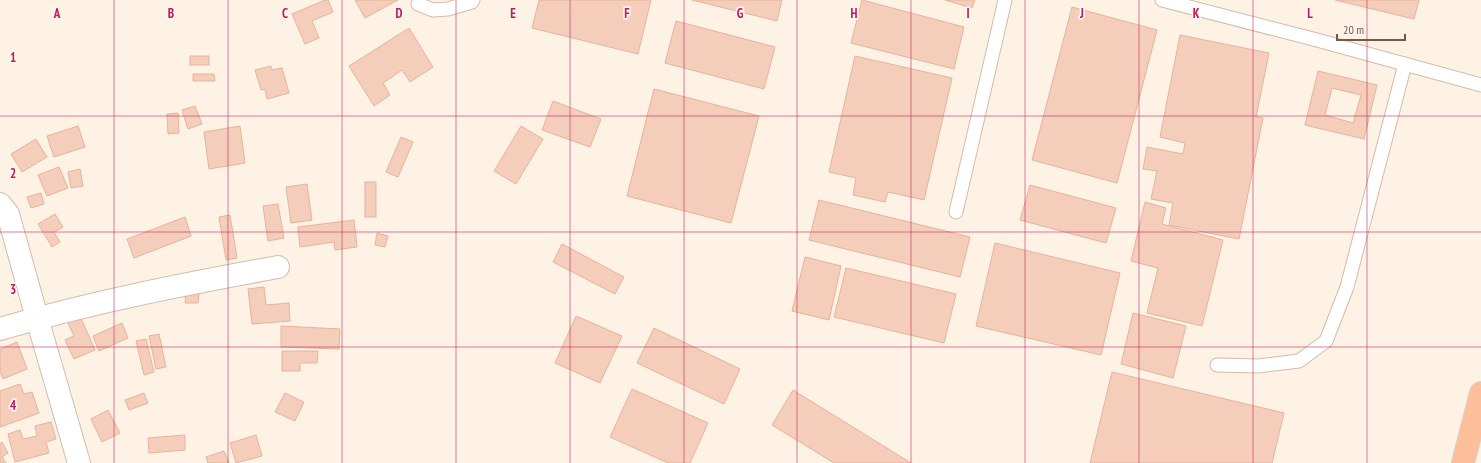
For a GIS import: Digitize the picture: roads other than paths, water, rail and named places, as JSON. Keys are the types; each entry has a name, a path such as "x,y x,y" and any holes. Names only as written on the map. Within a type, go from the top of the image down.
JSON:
{"highway":[{"path":"1463,463 1481,393"}],"street":[{"path":"0,204 8,214 36,318 79,463"},
{"path":"0,329 36,318 146,292 278,267"}],"lane":[{"path":"418,4 433,10 448,9 472,2 473,0"},
{"path":"956,212 1005,0"},
{"path":"1162,0 1481,85"},
{"path":"1217,365 1258,366 1299,361 1326,341 1347,287 1405,64"}]}
